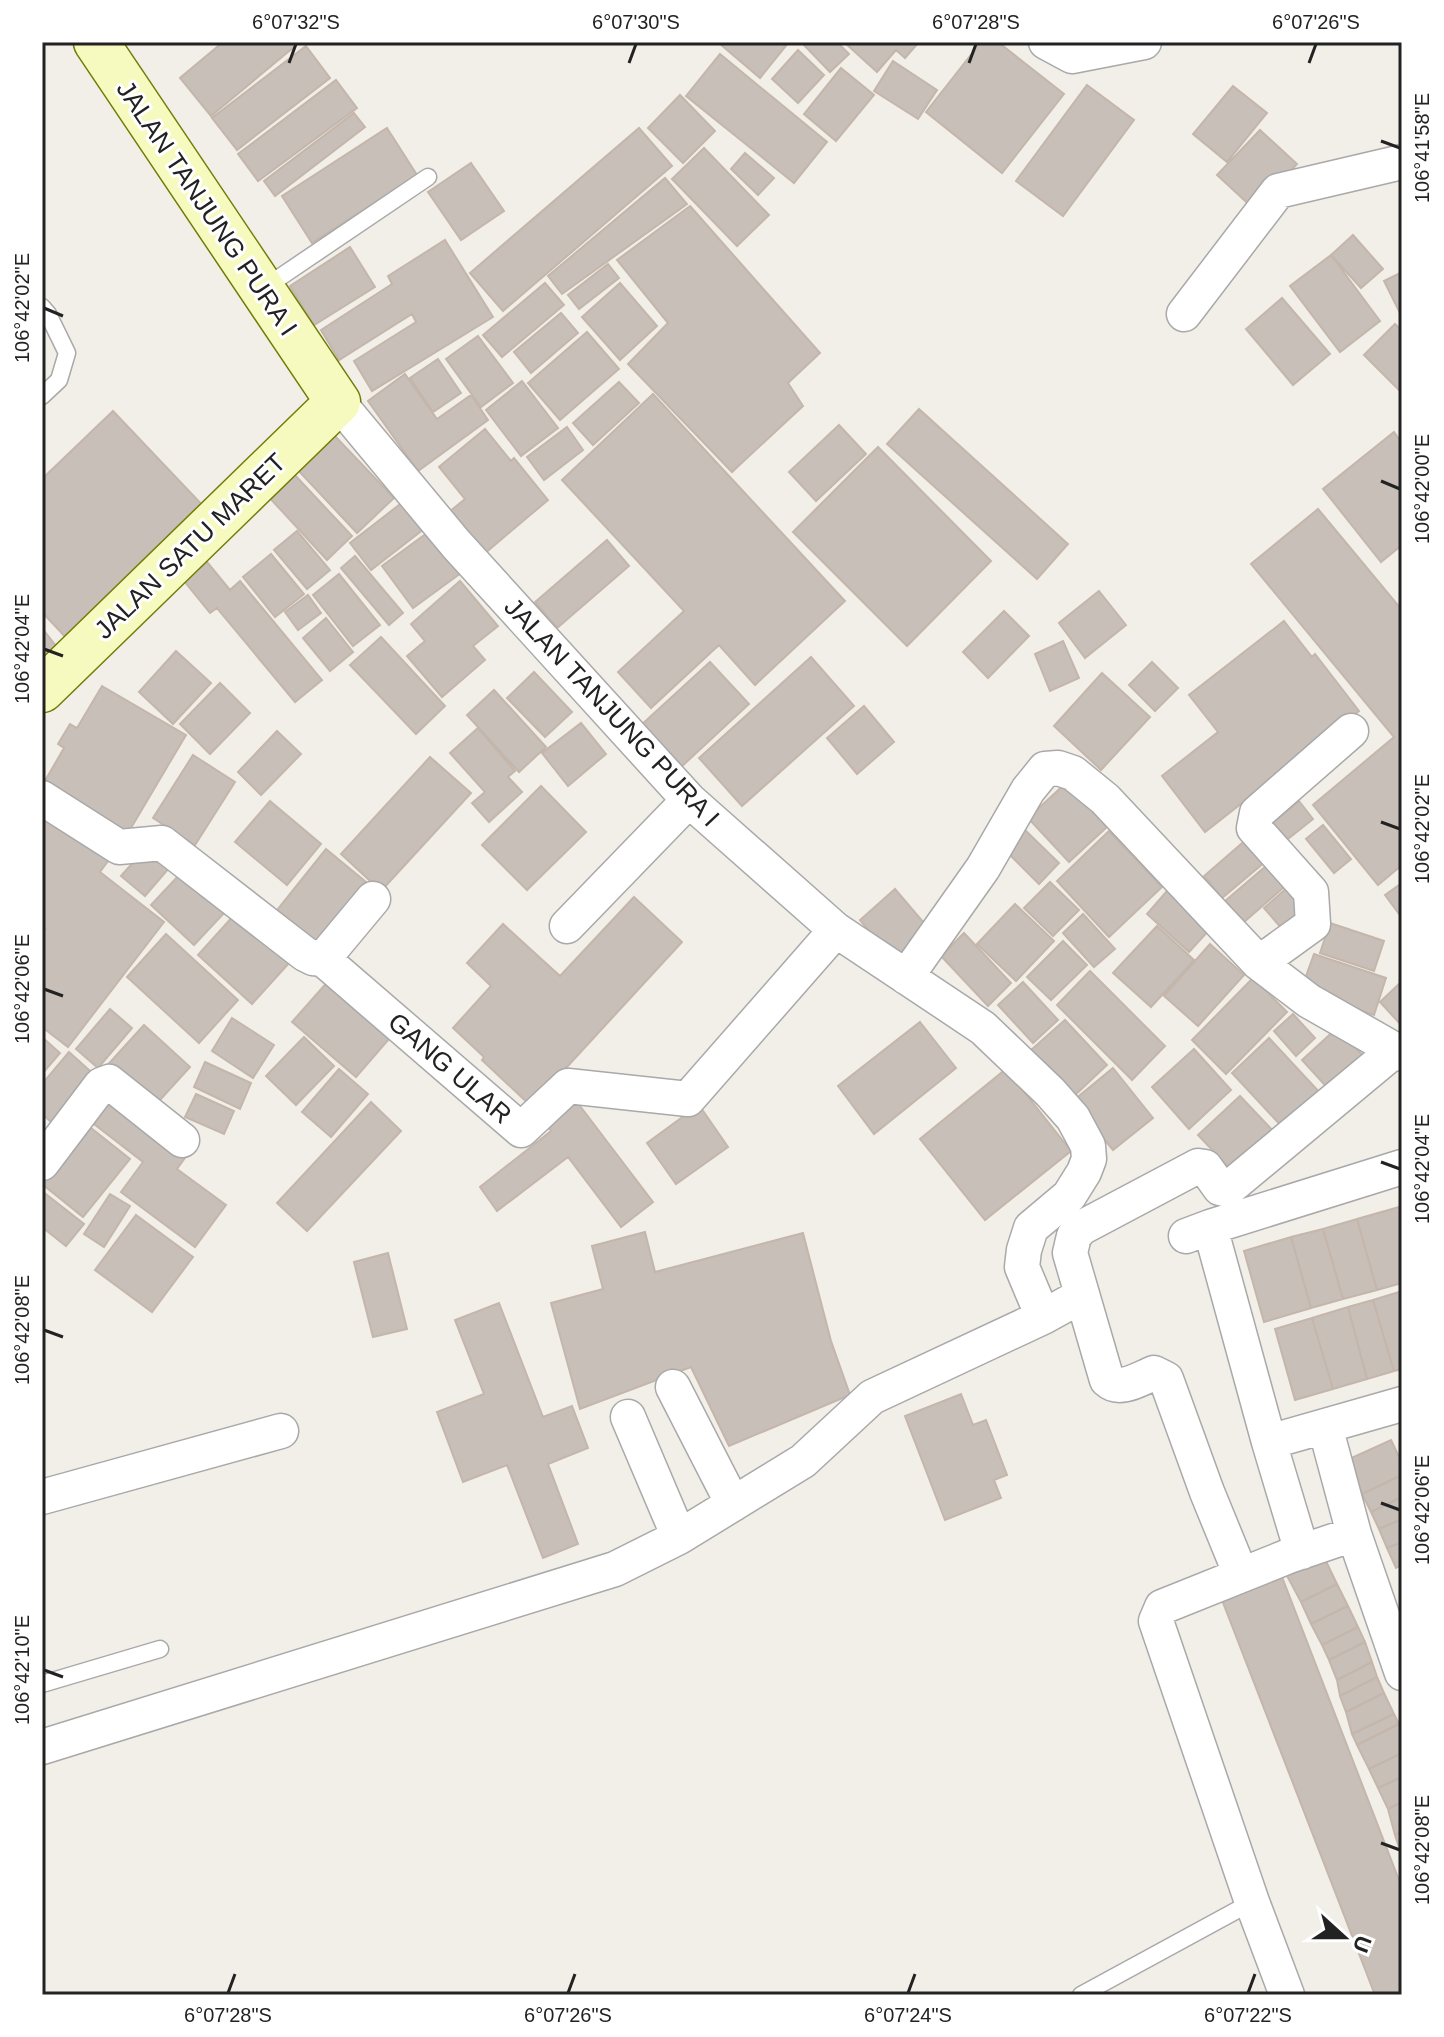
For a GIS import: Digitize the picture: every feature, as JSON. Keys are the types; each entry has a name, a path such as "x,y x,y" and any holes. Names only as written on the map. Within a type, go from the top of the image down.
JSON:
{"street":[{"name":"JALAN TANJUNG PURA I","path":"96,42 338,402 456,544 689,800 836,930 983,1028 1073,1118 1086,1139 1089,1153 1084,1172 1069,1196 1031,1228 1024,1250 1022,1267 1043,1317"},
{"path":"1046,42 1072,56 1144,42"},
{"path":"1184,314 1278,191 1402,162"},
{"name":"JALAN SATU MARET","path":"42,690 338,402"},
{"path":"1259,963 1313,924 1311,892 1254,828 1257,813 1351,731"},
{"path":"906,977 983,868 1028,790 1045,769 1058,768 1073,773 1105,799 1259,963 1309,1001 1398,1052 1229,1188 1220,1188 1205,1167 1198,1166 1097,1219 1076,1232 1071,1244 1070,1253 1081,1296 1109,1383 1120,1386 1154,1373 1166,1379 1241,1575"},
{"name":"GANG ULAR","path":"42,798 119,847 162,843 305,954 323,959 521,1130 568,1086 688,1099 836,930"},
{"path":"567,926 689,800"},
{"path":"323,959 373,899"},
{"path":"42,1163 101,1085 109,1082 182,1140"},
{"path":"1302,1552 1269,1442 1198,1231 1402,1167"},
{"path":"42,1747 615,1569 679,1537 803,1461 872,1397 1081,1296"},
{"path":"673,1387 733,1504"},
{"path":"1269,1442 1402,1404"},
{"path":"628,1417 679,1537"},
{"path":"1325,1426 1354,1534 1402,1673"},
{"path":"42,1497 281,1431"},
{"path":"1287,1995 1156,1621 1162,1607 1354,1534"}],"lane":[{"path":"262,289 428,177"},
{"path":"42,307 67,353 59,380 42,396"},
{"path":"42,1684 160,1649"},
{"path":"1081,1995 1252,1902"}],"building":[{"path":"223,42 300,42 211,116 180,78"},
{"path":"789,42 760,78 720,44"},
{"path":"801,42 837,42 849,54 830,72"},
{"path":"844,42 919,42 905,58 896,50 877,72"},
{"path":"981,42 998,42 1064,94 1002,173 926,112"},
{"path":"306,46 330,78 237,150 212,118"},
{"path":"798,50 824,75 798,103 772,79"},
{"path":"720,54 827,142 794,183 686,96"},
{"path":"893,61 937,90 918,119 874,91"},
{"path":"841,68 874,95 836,141 804,114"},
{"path":"336,80 357,108 258,181 238,154"},
{"path":"1087,85 1134,120 1063,216 1016,181"},
{"path":"1233,86 1267,113 1227,162 1193,134"},
{"path":"680,95 715,131 683,163 648,128"},
{"path":"354,113 365,127 275,196 264,181"},
{"path":"387,128 417,175 312,243 282,196"},
{"path":"639,128 672,166 503,311 470,273"},
{"path":"1260,130 1297,164 1255,210 1217,175"},
{"path":"704,148 769,215 737,246 672,179"},
{"path":"745,153 774,178 758,195 731,169"},
{"path":"471,163 504,211 461,240 428,192"},
{"path":"665,178 687,204 562,294 548,276"},
{"path":"690,206 820,353 788,383 803,406 732,472 628,364 668,323 617,260"},
{"path":"1353,235 1383,269 1361,288 1331,255"},
{"path":"445,240 493,317 372,391 354,361 416,322 412,314 339,360 321,330 392,284 388,276"},
{"path":"350,247 375,287 314,325 290,286"},
{"path":"1331,255 1380,321 1340,352 1290,286"},
{"path":"608,264 619,278 579,309 568,295"},
{"path":"1402,272 1402,317 1384,281"},
{"path":"545,283 564,305 502,357 483,335"},
{"path":"620,283 657,326 620,360 582,317"},
{"path":"1282,298 1330,354 1293,385 1246,329"},
{"path":"561,313 578,333 531,373 514,352"},
{"path":"1395,324 1402,331 1402,393 1364,355"},
{"path":"587,332 619,369 560,420 528,383"},
{"path":"478,336 513,383 481,407 446,359"},
{"path":"438,359 461,393 433,412 410,378"},
{"path":"405,374 437,419 471,395 488,420 418,471 368,401"},
{"path":"522,381 558,428 521,456 486,410"},
{"path":"619,382 639,403 593,445 573,423"},
{"path":"653,394 845,601 755,685 719,645 651,708 618,672 684,611 562,480"},
{"path":"919,409 1068,544 1037,579 887,444"},
{"path":"113,411 207,510 71,643 42,612 42,479"},
{"path":"839,425 866,454 816,501 789,472"},
{"path":"567,427 583,450 544,480 527,457"},
{"path":"485,429 511,461 514,458 548,500 484,554 449,512 465,499 439,467"},
{"path":"1394,432 1402,443 1402,545 1381,562 1323,489"},
{"path":"332,433 394,498 357,533 296,468"},
{"path":"878,447 991,561 907,646 793,532"},
{"path":"292,472 352,536 327,560 267,495"},
{"path":"408,498 429,525 371,570 350,543"},
{"path":"1318,509 1402,610 1402,865 1378,885 1313,805 1394,737 1251,564"},
{"path":"434,528 465,570 413,608 382,566"},
{"path":"297,531 330,570 307,589 274,550"},
{"path":"607,540 629,566 557,628 535,602"},
{"path":"271,554 304,594 275,617 243,577"},
{"path":"355,556 403,613 389,625 341,568"},
{"path":"207,562 230,590 240,581 322,680 295,702 217,608 210,613 184,581"},
{"path":"339,574 380,625 353,646 313,595"},
{"path":"460,581 498,626 473,646 485,660 442,697 407,656 425,641 411,624"},
{"path":"1099,591 1126,625 1085,658 1059,623"},
{"path":"308,595 321,613 298,630 285,612"},
{"path":"1004,611 1029,636 988,678 963,652"},
{"path":"326,618 353,652 330,671 303,638"},
{"path":"1284,621 1312,657 1315,654 1359,711 1205,832 1162,776 1218,732 1189,695"},
{"path":"42,628 60,651 42,666"},
{"path":"381,637 445,706 416,734 350,665"},
{"path":"1063,641 1079,678 1050,691 1035,654"},
{"path":"176,651 211,683 173,724 139,692"},
{"path":"811,657 854,706 742,806 699,758"},
{"path":"710,662 749,704 679,769 640,726"},
{"path":"1152,662 1178,688 1155,711 1129,685"},
{"path":"534,672 572,712 545,737 507,698"},
{"path":"1102,673 1150,717 1101,770 1054,726"},
{"path":"220,683 250,713 210,754 180,724"},
{"path":"102,686 186,735 125,838 42,786 64,748 58,744 70,724 77,728"},
{"path":"494,690 546,747 519,772 467,715"},
{"path":"864,706 894,742 857,774 827,738"},
{"path":"581,723 606,754 568,786 542,753"},
{"path":"478,728 515,771 508,777 522,792 489,822 472,803 485,792 450,753"},
{"path":"277,731 301,754 261,795 238,772"},
{"path":"193,755 235,782 195,845 153,818"},
{"path":"430,757 471,793 381,891 341,854"},
{"path":"1066,783 1107,827 1069,862 1028,818"},
{"path":"541,786 586,832 527,890 482,845"},
{"path":"270,801 321,844 287,885 235,842"},
{"path":"1299,801 1313,819 1284,842 1270,825"},
{"path":"42,803 114,853 100,872 164,922 68,1047 42,1027 42,935 46,929 42,926"},
{"path":"1323,825 1351,859 1334,873 1306,839"},
{"path":"1025,830 1059,863 1039,884 1005,850"},
{"path":"1109,831 1162,887 1109,937 1057,881"},
{"path":"1248,838 1266,861 1222,898 1204,876"},
{"path":"146,848 169,868 145,896 121,876"},
{"path":"326,849 372,887 319,953 273,915"},
{"path":"1273,860 1291,881 1244,922 1225,901"},
{"path":"182,872 225,912 194,945 151,905"},
{"path":"1050,882 1079,910 1053,936 1024,908"},
{"path":"1402,883 1402,918 1385,895"},
{"path":"1288,887 1309,916 1288,936 1264,908"},
{"path":"895,889 929,929 893,960 860,920"},
{"path":"1167,891 1210,929 1189,952 1147,914"},
{"path":"634,897 682,942 531,1106 453,1028 491,986 467,963 503,924 560,976"},
{"path":"1015,904 1054,941 1016,981 977,944"},
{"path":"236,913 290,962 252,1004 198,955"},
{"path":"1083,914 1115,949 1094,967 1063,933"},
{"path":"1330,923 1384,941 1374,971 1320,953"},
{"path":"1157,926 1194,960 1151,1007 1113,973"},
{"path":"964,933 1011,983 988,1006 941,956"},
{"path":"166,934 238,1000 199,1043 127,977"},
{"path":"1063,941 1087,965 1051,1000 1027,977"},
{"path":"1210,944 1244,975 1198,1026 1164,996"},
{"path":"1314,954 1386,978 1374,1015 1301,990"},
{"path":"1090,971 1165,1046 1132,1080 1057,1005"},
{"path":"331,978 395,1032 356,1077 292,1022"},
{"path":"1253,978 1287,1012 1226,1074 1192,1040"},
{"path":"1402,981 1402,1026 1380,1002"},
{"path":"1023,982 1058,1020 1033,1043 998,1005"},
{"path":"110,1009 132,1028 98,1068 76,1049"},
{"path":"1293,1014 1315,1038 1296,1056 1274,1031"},
{"path":"232,1018 274,1045 253,1078 212,1051"},
{"path":"1065,1020 1107,1065 1074,1096 1031,1050"},
{"path":"920,1022 956,1068 874,1134 838,1086"},
{"path":"144,1025 190,1067 149,1112 103,1070"},
{"path":"1337,1028 1370,1063 1335,1096 1302,1060"},
{"path":"42,1037 60,1053 42,1074"},
{"path":"304,1037 334,1066 296,1105 266,1076"},
{"path":"1269,1038 1322,1095 1285,1130 1232,1073"},
{"path":"1194,1049 1231,1090 1189,1129 1152,1087"},
{"path":"69,1052 99,1079 56,1126 42,1114 42,1084"},
{"path":"205,1062 251,1083 240,1109 194,1087"},
{"path":"1113,1068 1153,1118 1113,1150 1073,1101"},
{"path":"339,1069 368,1094 331,1137 302,1112"},
{"path":"1006,1069 1071,1151 985,1220 920,1139"},
{"path":"108,1087 190,1151 177,1169 226,1205 195,1247 121,1192 143,1162 85,1117"},
{"path":"196,1094 234,1111 224,1134 185,1117"},
{"path":"1240,1096 1276,1134 1234,1173 1198,1135"},
{"path":"371,1102 401,1131 307,1231 277,1203"},
{"path":"577,1102 653,1202 621,1227 568,1157 497,1211 480,1187 551,1131 547,1125"},
{"path":"699,1105 728,1147 676,1184 647,1143"},
{"path":"86,1124 130,1159 83,1217 42,1181"},
{"path":"42,1191 84,1224 66,1246 42,1227"},
{"path":"110,1194 130,1206 104,1247 84,1234"},
{"path":"1399,1207 1402,1219 1402,1283 1377,1290 1357,1219"},
{"path":"136,1215 193,1257 152,1312 95,1270"},
{"path":"1357,1219 1377,1290 1343,1299 1323,1229"},
{"path":"1323,1229 1343,1299 1311,1308 1291,1237"},
{"path":"645,1232 655,1272 803,1233 831,1341 850,1395 729,1446 691,1367 580,1409 551,1303 603,1289 592,1246"},
{"path":"1291,1237 1311,1308 1264,1322 1244,1251"},
{"path":"388,1253 407,1329 373,1337 354,1262"},
{"path":"1399,1292 1402,1301 1402,1369 1394,1371 1373,1300"},
{"path":"1373,1300 1394,1371 1367,1379 1348,1307"},
{"path":"499,1303 543,1417 572,1406 588,1448 548,1464 578,1544 543,1558 507,1465 463,1482 437,1412 484,1394 455,1320"},
{"path":"1348,1307 1367,1379 1333,1389 1312,1318"},
{"path":"1312,1318 1333,1389 1295,1400 1275,1329"},
{"path":"961,1394 973,1425 986,1420 1007,1475 994,1480 1001,1498 945,1520 905,1416"},
{"path":"1391,1440 1402,1463 1402,1475 1362,1494 1347,1460"},
{"path":"1402,1475 1402,1497 1371,1512 1362,1494"},
{"path":"1402,1497 1402,1519 1379,1529 1371,1512"},
{"path":"1402,1519 1402,1542 1387,1548 1379,1529"},
{"path":"1402,1542 1402,1565 1396,1568 1387,1548"},
{"path":"1323,1555 1337,1584 1301,1602 1286,1574"},
{"path":"1277,1564 1402,1888 1402,1995 1375,1995 1217,1587"},
{"path":"1337,1584 1348,1606 1311,1624 1301,1602"},
{"path":"1348,1606 1358,1627 1322,1645 1311,1624"},
{"path":"1358,1627 1365,1642 1329,1660 1322,1645"},
{"path":"1365,1642 1372,1662 1337,1680 1329,1660"},
{"path":"1372,1662 1377,1677 1340,1696 1337,1680"},
{"path":"1377,1677 1384,1693 1346,1712 1340,1696"},
{"path":"1384,1693 1394,1714 1352,1734 1346,1712"},
{"path":"1394,1714 1399,1724 1357,1745 1352,1734"},
{"path":"1399,1724 1402,1753 1369,1769 1357,1745"},
{"path":"1402,1753 1402,1777 1378,1788 1369,1769"},
{"path":"1402,1777 1402,1802 1388,1809 1378,1788"},
{"path":"1402,1802 1402,1832 1395,1835 1388,1809"},
{"path":"1402,1832 1402,1856 1395,1835"}]}
